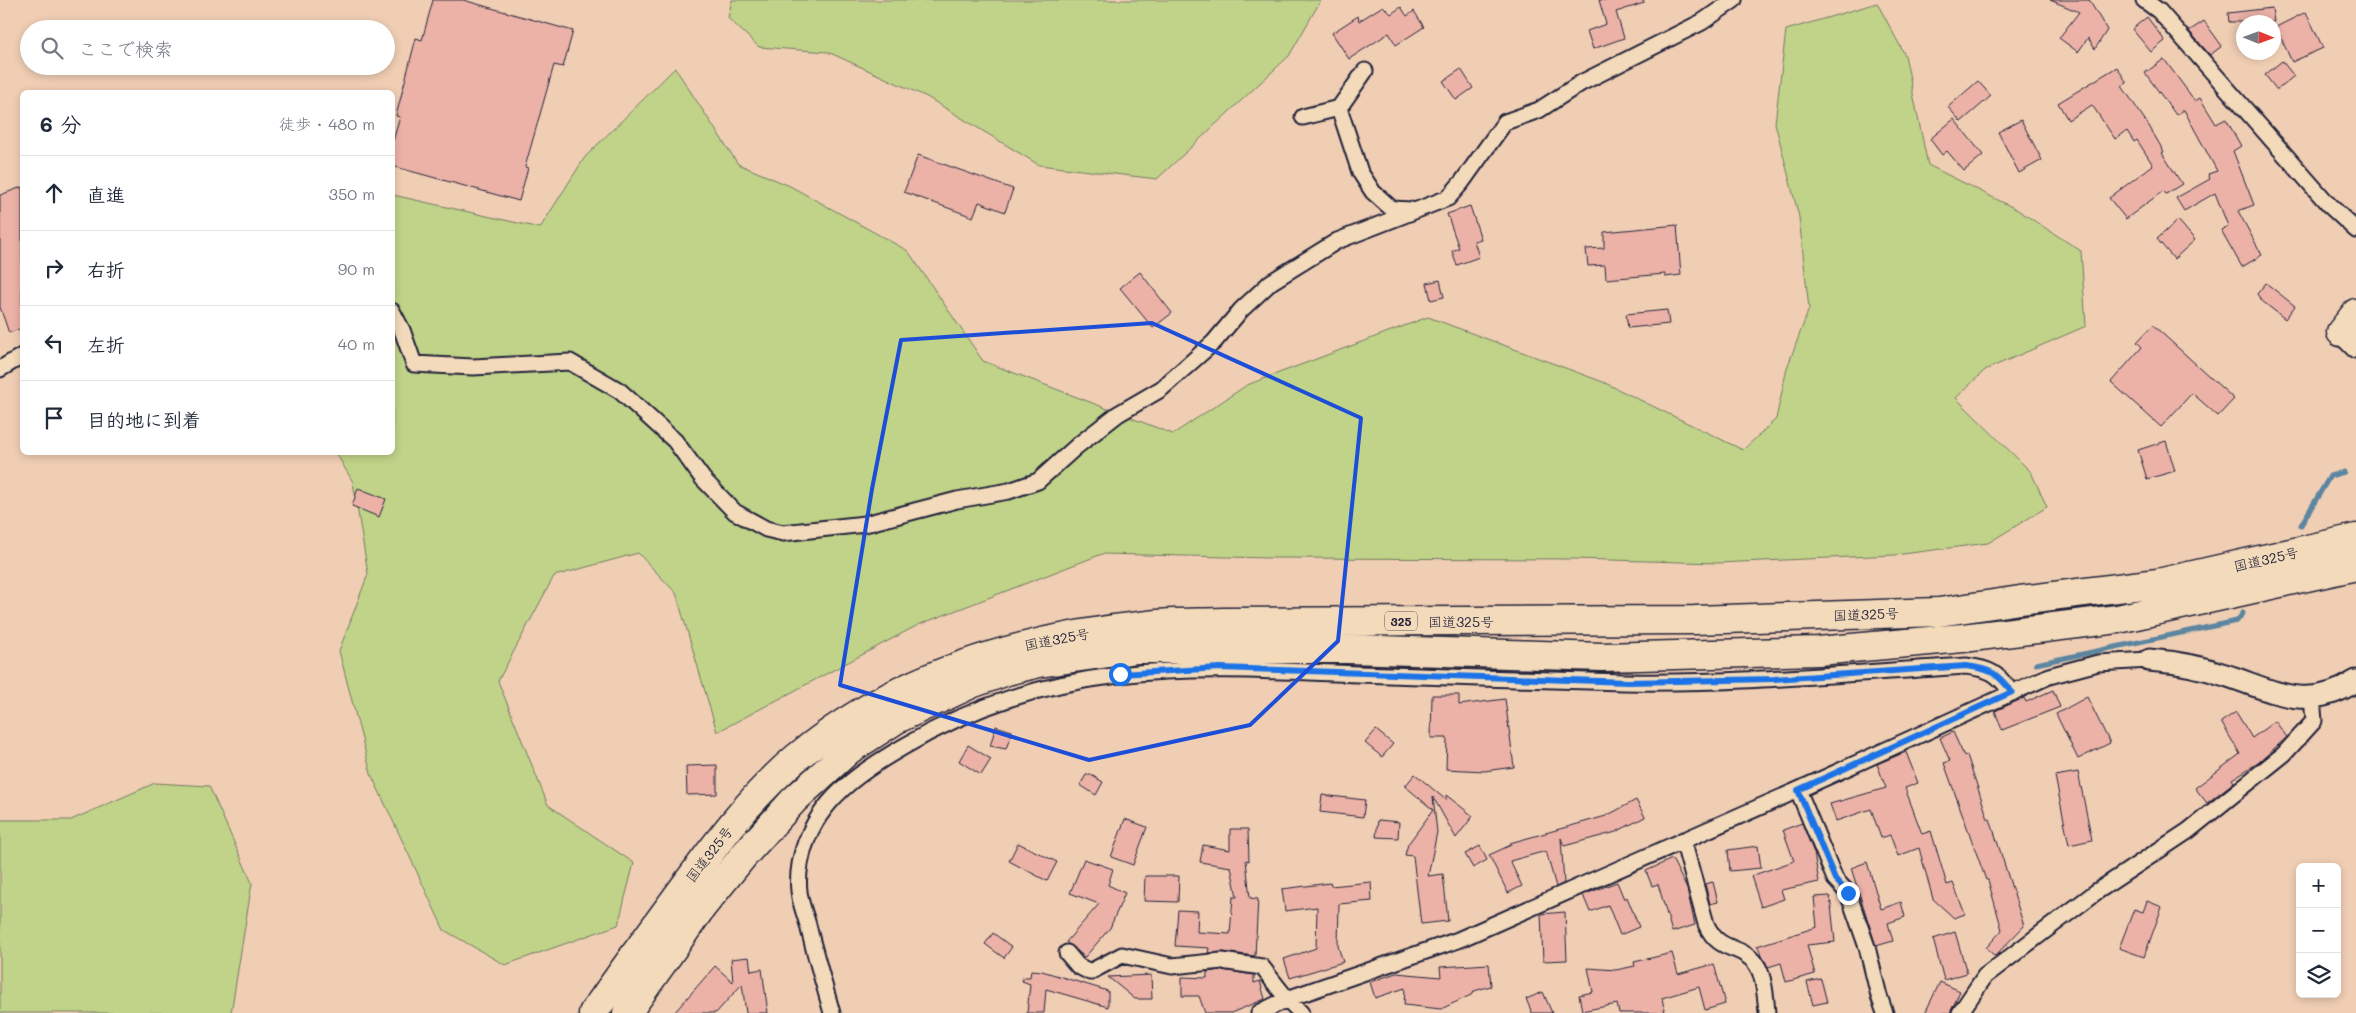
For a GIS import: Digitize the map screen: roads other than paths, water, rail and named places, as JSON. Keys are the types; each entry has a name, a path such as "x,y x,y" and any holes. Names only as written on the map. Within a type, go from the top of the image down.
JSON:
{"highway":[{"name":"国道325号","path":"606,1008 722,835 795,759 838,727 914,683 971,661 1025,644 1149,625 1213,622 1694,620 1938,612 2158,583 2356,538"},
{"name":"国道325号","path":"627,1013 702,906 745,854 794,800 849,750 897,718 971,684 1007,671 1039,663 1137,649 1348,649 1602,657 1818,651 1963,638 2118,619 2356,566"}],"street":[{"path":"395,317 402,330 414,364 473,367 570,362 620,391 674,441 704,479 735,512 766,529 792,532 865,524 956,500 1009,491 1038,482 1077,446 1118,414 1168,383 1214,342 1241,310 1271,282 1337,241 1448,198 1462,182 1505,122 1539,110 1581,84 1702,22 1734,0"},
{"path":"2144,0 2163,5 2297,170 2329,205 2356,230"},
{"path":"1303,117 1339,108 1365,71"},
{"path":"1339,108 1360,172 1373,192 1392,209 1418,211"},
{"path":"0,369 20,357"},
{"path":"1259,1013 1287,999 1458,940 2050,676 2098,663 2149,660 2182,663 2224,674 2272,692 2296,698 2312,698 2335,694 2356,681"},
{"path":"832,1013 799,892 800,865 808,836 823,810 845,786 927,732 973,711 1062,683 1120,674 1220,668 1628,682 1774,679 1966,666 1986,668 2000,676 2012,692"},
{"path":"1960,1013 1985,976 2096,892 2188,831 2284,754 2314,721 2312,698"},
{"path":"1798,790 1835,879 1848,893 1867,947 1879,996 1886,1013"},
{"path":"1683,840 1706,924 1712,937 1721,944 1747,955 1757,965 1765,994 1767,1013"},
{"path":"1067,953 1078,966 1090,972 1122,955 1172,966 1222,961 1262,967 1287,999 1301,1013"}],"waterway":[{"path":"2301,525 2330,476 2344,472"},
{"path":"2036,664 2237,621 2243,613"}]}
